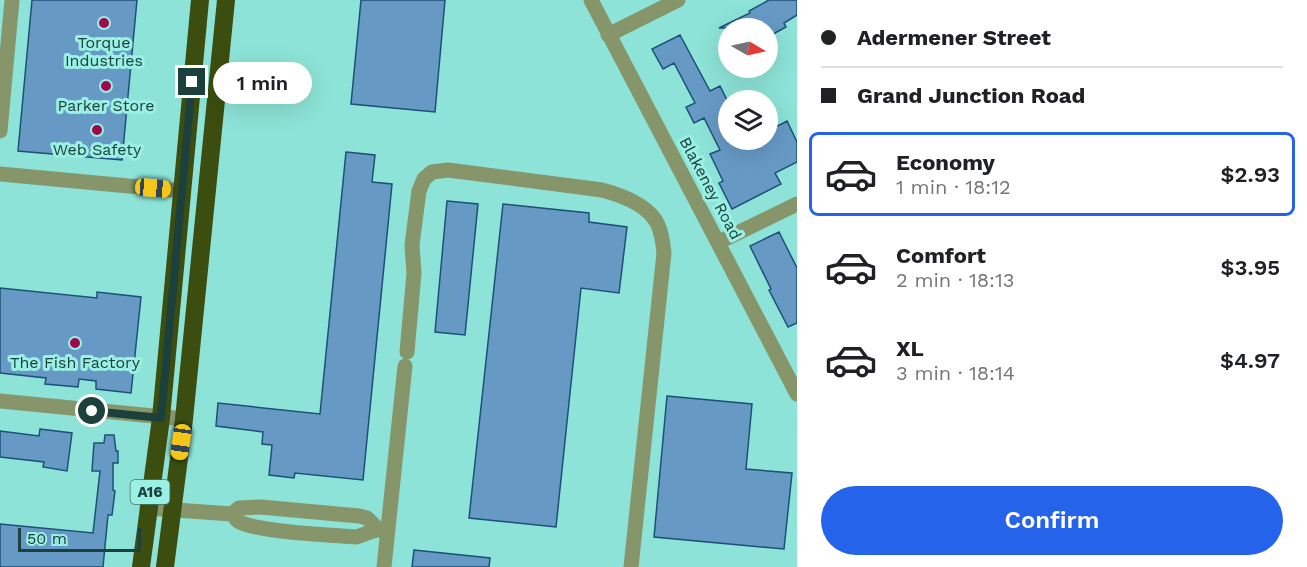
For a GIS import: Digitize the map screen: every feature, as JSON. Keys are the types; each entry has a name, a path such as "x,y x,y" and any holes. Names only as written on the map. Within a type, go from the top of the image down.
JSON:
{"highway":[{"name":"A16","path":"141,567 147,508 161,418 200,0"},
{"name":"A16","path":"165,567 184,419 226,0"},
{"path":"196,38 222,40"}],"street":[{"path":"0,131 12,0"},
{"name":"Blakeney Road","path":"591,0 797,394"},
{"path":"608,35 678,0"},
{"path":"384,567 383,528 406,359 414,273 412,245 419,190 424,179 432,172 448,170 602,190 621,195 651,214 660,229 664,253 631,567"},
{"path":"0,174 182,191"},
{"path":"719,242 797,204"},
{"path":"0,401 184,419"},
{"path":"147,508 232,514 239,508 261,507 359,516 383,528"},
{"path":"232,514 238,521 247,525 288,531 356,537 383,528"}],"building":[{"path":"32,0 137,0 122,160 18,151"},
{"path":"361,0 445,0 435,112 351,104"},
{"path":"769,0 797,0 797,15 784,23 786,27 778,31 778,18 740,18 750,13 749,11"},
{"path":"680,35 710,91 720,86 722,90 718,90 718,146 704,118 694,123 686,107 695,103 674,63 663,69 652,49"},
{"path":"787,121 797,142 797,162 775,173 781,184 732,209 719,183 723,181 710,154 720,150 778,150 778,126"},
{"path":"346,152 375,155 372,182 392,184 363,480 295,473 294,478 269,475 272,445 262,444 263,432 216,426 218,403 320,414"},
{"path":"447,201 478,204 465,335 435,332"},
{"path":"503,204 589,213 589,222 627,227 619,293 581,288 556,527 469,518"},
{"path":"779,232 797,268 797,323 788,327 750,246"},
{"path":"0,288 97,298 97,292 141,297 131,393 96,389 96,381 79,379 78,387 45,384 46,378 0,373"},
{"path":"667,396 752,404 746,469 792,473 784,549 654,537"},
{"path":"40,429 72,433 67,471 43,467 44,462 0,457 0,431 39,436"},
{"path":"105,435 114,435 118,463 113,463 113,490 115,491 112,515 108,515 103,567 0,567 0,524 93,533 100,471 92,471 94,443 104,443"},
{"path":"414,550 490,558 489,567 412,567"}],"place":[{"name":"Torque Industries","path":"104,23"},
{"name":"Parker Store","path":"106,86"},
{"name":"Web Safety","path":"97,130"},
{"name":"The Fish Factory","path":"75,343"}],"route":[{"path":"92,411 161,418 192,82"}]}
